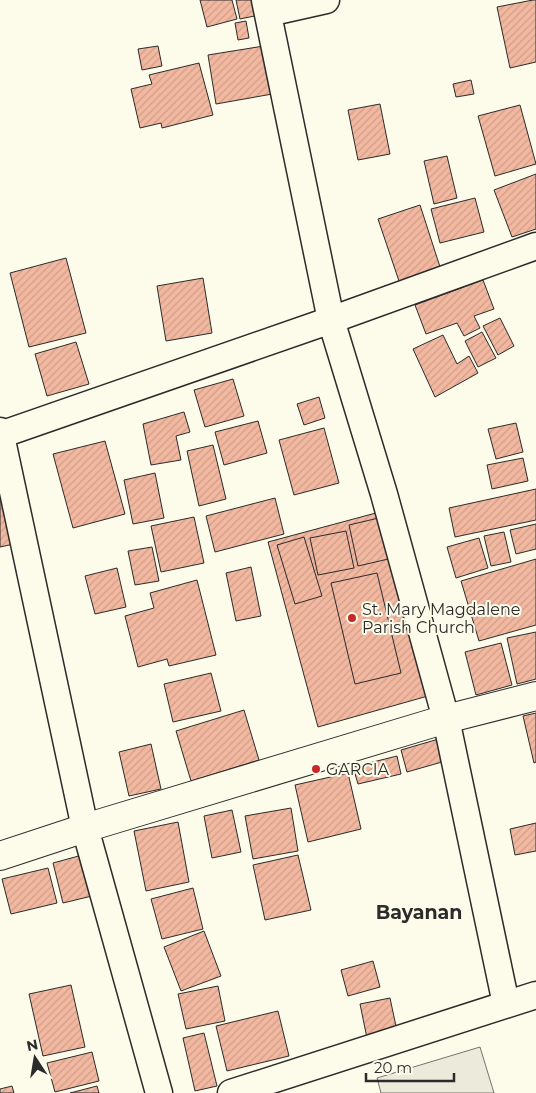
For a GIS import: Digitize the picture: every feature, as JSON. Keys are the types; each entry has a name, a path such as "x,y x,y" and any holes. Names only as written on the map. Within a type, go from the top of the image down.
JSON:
{"street":[{"path":"326,0 267,6 331,320 384,494 446,719 506,1004"},
{"path":"159,1093 85,828 0,434 331,320 536,246"},
{"path":"0,856 85,828 446,719 536,696"},
{"path":"231,1093 536,994"}],"shaded area":[{"path":"480,1047 494,1093 381,1093 377,1078"}],"building":[{"path":"200,0 232,0 237,19 207,27"},
{"path":"236,0 261,0 264,14 240,19"},
{"path":"536,0 536,62 510,68 497,7"},
{"path":"246,21 249,38 238,40 235,23"},
{"path":"270,45 278,93 216,104 208,55"},
{"path":"158,46 162,66 142,70 138,49"},
{"path":"199,63 213,115 162,128 161,123 140,128 131,89 152,84 149,75"},
{"path":"471,80 474,94 456,97 453,84"},
{"path":"380,104 390,154 358,160 348,110"},
{"path":"520,105 536,164 495,176 478,116"},
{"path":"447,156 457,198 434,204 424,161"},
{"path":"536,174 536,229 512,237 494,190"},
{"path":"475,198 484,232 440,243 431,209"},
{"path":"420,205 441,270 400,284 378,219"},
{"path":"66,258 86,333 29,347 10,273"},
{"path":"203,278 212,333 166,341 157,286"},
{"path":"483,280 494,309 474,316 480,328 464,336 457,323 426,334 415,305"},
{"path":"500,318 514,346 498,355 483,326"},
{"path":"482,332 496,358 478,367 465,341"},
{"path":"443,335 457,364 469,356 478,373 435,397 413,349"},
{"path":"76,342 89,384 47,396 35,354"},
{"path":"233,379 244,416 205,427 194,390"},
{"path":"319,397 325,418 304,425 297,404"},
{"path":"184,412 190,432 176,436 181,460 151,465 143,424"},
{"path":"258,421 267,453 224,465 215,432"},
{"path":"516,423 523,452 496,459 488,429"},
{"path":"324,428 339,483 294,495 279,440"},
{"path":"105,441 125,514 73,528 53,454"},
{"path":"213,445 226,499 199,506 187,451"},
{"path":"523,458 528,481 492,489 487,465"},
{"path":"155,473 164,518 133,524 124,480"},
{"path":"0,478 23,542 0,547"},
{"path":"536,489 536,520 455,537 449,508"},
{"path":"275,498 284,534 215,552 206,516"},
{"name":"St. Mary Magdalene Parish Church","path":"387,510 435,694 318,727 268,542"},
{"path":"387,516 397,557 358,566 349,525"},
{"path":"194,517 204,563 161,572 151,526"},
{"path":"536,524 536,549 516,554 510,530"},
{"path":"346,531 354,568 318,575 310,538"},
{"path":"504,532 511,562 491,566 484,536"},
{"path":"304,537 322,596 295,604 277,545"},
{"path":"479,538 488,568 456,578 447,547"},
{"path":"152,547 159,581 135,585 128,551"},
{"path":"536,559 536,625 479,641 461,581"},
{"path":"251,567 261,616 236,621 226,573"},
{"path":"117,568 126,607 95,614 85,576"},
{"path":"377,573 401,673 355,684 331,583"},
{"path":"197,580 216,655 169,666 167,659 138,667 125,616 154,608 150,593"},
{"path":"536,632 536,679 517,684 507,638"},
{"path":"501,643 512,685 476,695 465,652"},
{"path":"211,673 221,711 173,722 164,684"},
{"path":"244,710 259,760 191,781 176,731"},
{"path":"536,713 536,762 534,763 523,716"},
{"path":"442,738 449,760 407,772 401,750"},
{"path":"151,744 161,789 129,796 119,752"},
{"path":"397,756 401,774 358,784 353,767"},
{"path":"348,773 361,829 308,842 295,785"},
{"path":"291,808 298,851 253,859 245,816"},
{"path":"232,810 241,852 212,858 204,816"},
{"path":"178,822 189,882 146,891 134,831"},
{"path":"536,823 536,851 515,855 510,829"},
{"path":"86,854 96,895 63,903 53,863"},
{"path":"298,855 311,910 265,920 253,865"},
{"path":"48,868 57,903 11,914 2,879"},
{"path":"193,888 203,929 162,939 151,899"},
{"path":"204,931 221,976 181,991 164,947"},
{"path":"373,961 380,987 348,996 341,970"},
{"path":"71,985 85,1047 43,1056 29,994"},
{"path":"218,986 225,1021 186,1029 178,994"},
{"path":"390,998 397,1031 367,1038 360,1004"},
{"path":"278,1011 289,1056 227,1071 216,1026"},
{"path":"204,1033 217,1086 195,1091 183,1038"},
{"path":"92,1052 99,1081 55,1092 47,1063"},
{"path":"12,1086 14,1093 0,1093 0,1089"},
{"path":"97,1086 99,1093 70,1093"}],"place":[{"name":"St. Mary Magdalene Parish Church","path":"352,618"},
{"name":"GARCIA","path":"316,769"}],"district":[{"name":"Bayanan","path":"419,912"}]}
